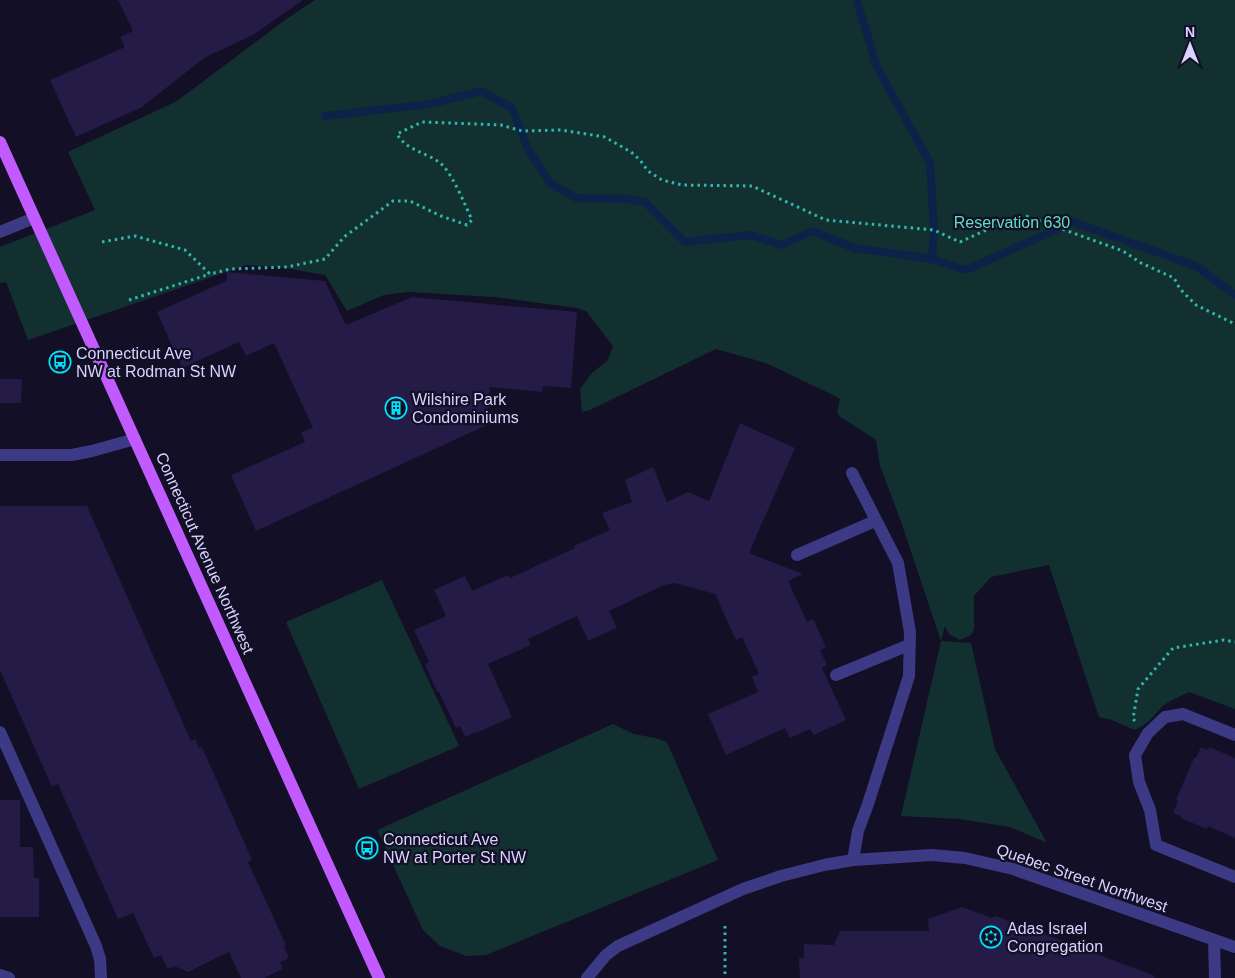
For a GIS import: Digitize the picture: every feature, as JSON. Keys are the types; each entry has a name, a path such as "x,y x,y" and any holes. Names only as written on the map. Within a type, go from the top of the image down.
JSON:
{"main road":[{"name":"Connecticut Avenue Northwest","path":"0,142 380,978"}],"street":[{"path":"0,232 34,218"},
{"path":"0,455 72,455 135,439"},
{"path":"852,473 898,564 910,632 909,676 858,831 853,860"},
{"path":"797,555 875,521"},
{"path":"836,676 909,645"},
{"path":"1235,735 1183,714 1165,716 1148,733 1135,755 1139,782 1150,810 1156,845 1235,877"},
{"path":"0,732 96,946 100,959 101,978"},
{"name":"Quebec Street Northwest","path":"586,978 606,955 618,946 743,890 781,876 824,864 853,860 932,855 981,861 1029,874 1235,947"},
{"path":"1214,940 1214,978"},
{"path":"0,975 9,978"}],"path":[{"path":"129,300 230,269 287,267 325,259 344,237 393,201 410,201 441,216 467,225 472,220 456,187 441,163 402,143 398,134 422,122 501,124 522,131 561,130 604,137 631,152 640,160 648,172 662,180 682,184 752,186 826,220 934,230 960,242 1012,218 1026,216 1123,251 1141,263 1174,278 1180,289 1196,305 1204,307 1235,324"},
{"path":"102,242 135,236 185,250 210,274"},
{"path":"1148,733 1133,719 1138,689 1173,648 1224,640 1235,642"},
{"path":"725,926 725,978"}],"green space":[{"name":"Reservation 630","path":"315,0 1235,0 1235,709 1189,692 1166,704 1146,723 1134,730 1112,720 1099,717 1049,565 991,577 974,596 974,629 971,635 960,640 949,634 945,626 941,641 880,466 876,440 839,416 837,412 840,399 766,363 716,349 590,410 582,412 580,389 592,373 608,360 613,346 586,311 577,308 494,297 408,292 384,295 347,311 325,275 279,267 247,265 28,340 6,282 0,283 0,247 95,210 68,152 177,101 285,20"},
{"path":"382,580 459,746 359,789 286,622"},
{"path":"941,641 971,643 995,749 1047,843 1010,827 959,819 901,816"},
{"path":"613,724 634,734 667,742 718,860 486,955 466,956 440,946 423,930 377,830"}],"building":[{"path":"118,0 303,0 253,35 204,58 142,107 76,137 50,80 125,47 120,37 133,31"},
{"name":"Wilshire Park Condominiums","path":"227,272 325,281 346,325 412,297 577,312 571,388 543,386 542,392 490,387 487,425 256,531 231,475 305,442 301,432 313,428 274,343 246,356 239,342 182,368 157,312 226,281"},
{"path":"0,379 22,379 21,403 0,403"},
{"path":"740,423 795,448 749,553 803,574 788,581 807,622 813,619 826,647 820,650 827,665 822,668 846,720 814,735 810,729 790,738 785,728 726,755 708,714 758,692 752,677 759,674 742,637 736,640 715,594 675,583 664,585 609,611 617,628 588,641 577,616 528,639 531,645 488,664 512,717 465,737 460,726 456,728 439,692 437,692 425,664 429,662 414,630 446,616 434,590 465,576 472,591 508,575 510,578 610,530 602,513 632,502 625,480 653,467 667,502 688,492 709,501"},
{"path":"0,506 87,506 191,741 195,739 199,748 202,747 252,860 248,862 286,945 284,946 289,958 280,962 283,969 264,978 241,978 229,952 188,972 174,966 168,969 161,955 154,958 133,913 118,919 58,784 52,787 0,670"},
{"path":"1201,747 1208,750 1209,747 1235,758 1235,838 1208,826 1207,829 1180,818 1181,816 1173,813 1178,801 1176,800 1194,758 1196,758"},
{"path":"0,800 20,800 20,847 33,847 34,878 39,878 39,917 0,917"},
{"name":"Adas Israel Congregation","path":"962,907 992,918 996,916 1155,976 1154,978 800,978 799,958 804,958 804,944 834,945 840,931 929,931 928,919"}],"waterway":[{"path":"857,0 876,65 930,163 934,230 932,259"},
{"path":"325,116 430,104 481,91 512,108 528,149 551,184 577,198 628,199 645,202 685,242 750,235 782,245 812,231 854,248 932,259 966,270 1073,222 1196,266 1235,295"}],"place":[{"name":"Connecticut Ave NW at Rodman St NW","path":"60,362"},
{"name":"Wilshire Park Condominiums","path":"396,408"},
{"name":"Connecticut Ave NW at Porter St NW","path":"367,848"},
{"name":"Adas Israel Congregation","path":"991,937"}]}
